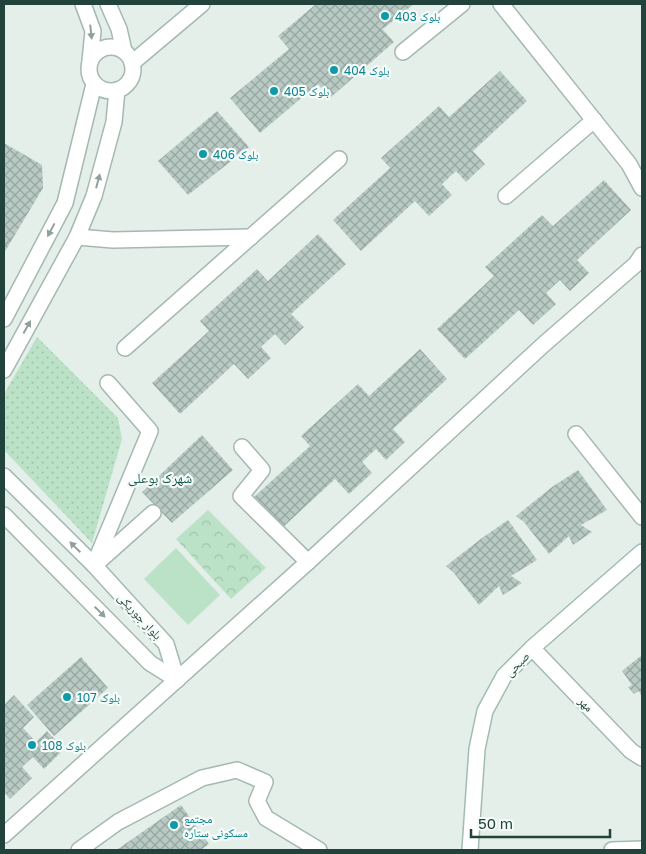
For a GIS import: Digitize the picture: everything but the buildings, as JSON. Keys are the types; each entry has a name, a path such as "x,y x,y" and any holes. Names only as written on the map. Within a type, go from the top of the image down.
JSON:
{"street":[{"path":"83,4 93,31 90,62 89,73 94,84 105,90 117,90 132,77 132,63 128,54 118,48 111,46 104,48 93,55 90,62"},
{"path":"108,4 119,29 124,51"},
{"path":"132,63 202,4"},
{"path":"403,52 462,4"},
{"path":"501,4 629,164 642,188"},
{"path":"4,319 65,203 94,84"},
{"path":"4,370 77,236 94,196 114,122 117,90"},
{"path":"506,196 594,120"},
{"path":"125,348 339,159"},
{"path":"77,236 113,240 251,237"},
{"path":"4,835 308,562 543,345 636,264 642,256"},
{"path":"94,565 150,432 108,383"},
{"path":"576,434 642,517"},
{"path":"242,447 262,470 241,496 308,562"},
{"name":"بلوار جوریکی","path":"4,476 94,565 166,644 177,680"},
{"path":"94,565 153,513"},
{"name":"بلوار جوریکی","path":"4,515 150,663 177,680"},
{"name":"صبحی","path":"470,850 477,749 485,711 504,676 532,648 642,552"},
{"name":"مهر","path":"532,648 631,751 642,758"},
{"path":"79,850 118,822 202,778 237,770 265,782 257,801 266,818 318,850"},
{"path":"612,850 642,848"}],"green space":[{"path":"37,337 118,418 122,439 92,543 4,450 4,394"},
{"path":"208,510 266,568 231,599 176,539"},
{"path":"176,548 220,595 188,625 144,579"}],"place":[{"name":"بلوک 403","path":"385,16"},
{"name":"بلوک 404","path":"334,70"},
{"name":"بلوک 405","path":"274,91"},
{"name":"بلوک 406","path":"203,154"},
{"name":"بلوک 107","path":"67,697"},
{"name":"بلوک 108","path":"32,745"},
{"name":"مجتمع مسکونی ستاره","path":"174,825"}],"district":[{"name":"شهرک بوعلی","path":"160,477"}]}
